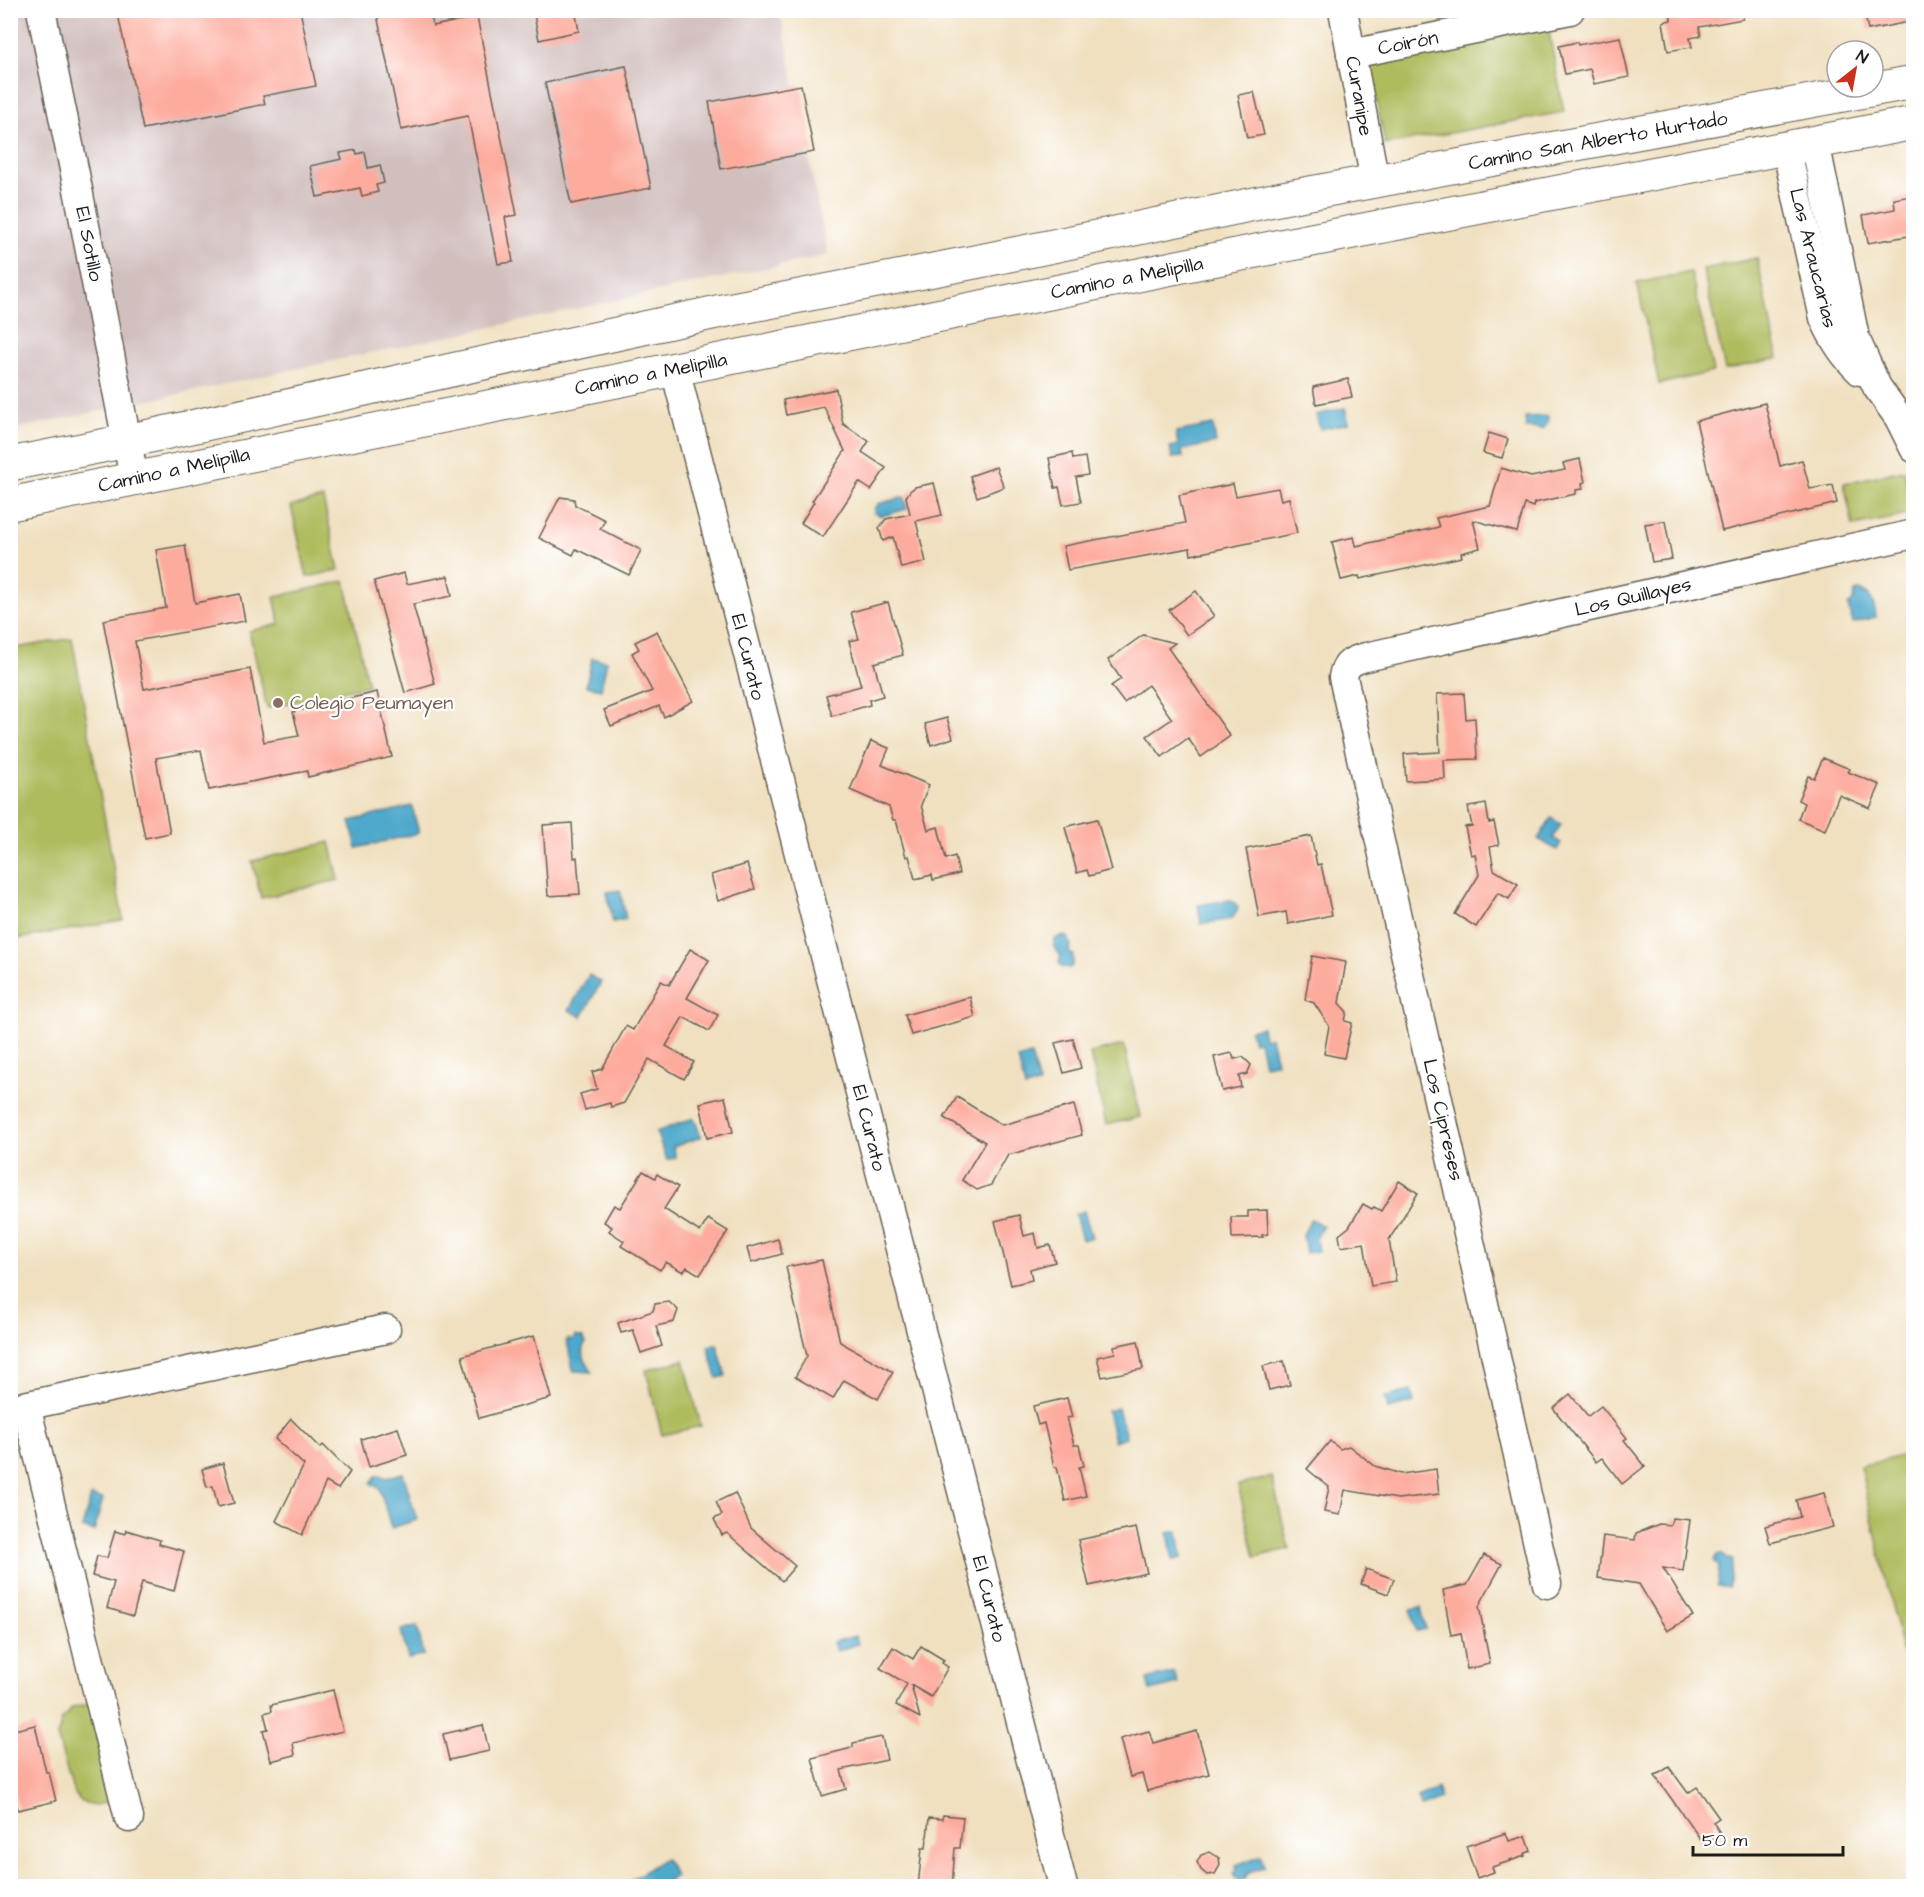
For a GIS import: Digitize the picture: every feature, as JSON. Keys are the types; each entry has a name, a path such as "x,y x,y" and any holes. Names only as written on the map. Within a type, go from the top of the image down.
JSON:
{"main road":[{"name":"Camino San Alberto Hurtado","path":"1283,198 1914,82"},
{"name":"Camino San Alberto Hurtado","path":"1291,244 1914,123"},
{"name":"Camino a Melipilla","path":"10,464 127,441 706,315 1283,198"},
{"name":"Camino a Melipilla","path":"10,504 1291,244"}],"street":[{"name":"El Sotillo","path":"40,10 75,174 134,478"},
{"name":"Curanipe","path":"1343,10 1375,182"},
{"name":"Coirón","path":"1351,54 1570,10"},
{"name":"Las Araucarias","path":"1801,144 1824,318 1832,338 1849,361 1877,387 1899,418 1914,448"},
{"name":"El Curato","path":"675,369 1063,1887"},
{"name":"Los Quillayes","path":"1353,660 1914,534"},
{"name":"Los Cipreses","path":"1353,660 1347,665 1343,677 1547,1584"},
{"path":"129,1818 18,1408 386,1329"}],"shaded area":[{"path":"10,11 780,11 828,255 11,430"}],"green space":[{"path":"1548,27 1564,112 1385,145 1369,60"},
{"path":"1757,258 1778,358 1725,370 1703,269"},
{"path":"1691,272 1713,372 1659,384 1637,283"},
{"path":"1904,470 1913,514 1853,526 1844,483"},
{"path":"323,498 339,570 307,577 291,506"},
{"path":"345,581 368,685 267,708 249,631 280,624 274,597"},
{"path":"72,638 123,920 11,940 11,649"},
{"path":"330,842 339,880 261,898 252,861"},
{"path":"1124,1045 1140,1117 1106,1125 1090,1053"},
{"path":"684,1360 701,1426 662,1435 646,1370"},
{"path":"1914,1453 1913,1699 1860,1466"},
{"path":"1272,1477 1289,1549 1255,1557 1238,1485"},
{"path":"90,1704 113,1801 95,1805 82,1802 74,1794 57,1736 62,1720 72,1708"}],"water":[{"path":"1345,408 1349,423 1320,429 1316,415"},
{"path":"1548,416 1548,423 1543,429 1526,428 1525,417"},
{"path":"1213,425 1216,443 1182,450 1183,457 1172,458 1170,447 1178,445 1176,432"},
{"path":"904,497 907,509 882,516 874,513 878,504"},
{"path":"1860,591 1870,598 1876,617 1853,623 1848,606 1854,599 1855,592"},
{"path":"592,658 607,661 601,689 586,686"},
{"path":"412,806 419,833 357,848 350,821"},
{"path":"1551,818 1561,824 1553,838 1561,843 1557,850 1538,839"},
{"path":"620,890 626,919 613,922 607,892"},
{"path":"1229,900 1234,902 1238,908 1232,919 1201,924 1198,905"},
{"path":"1061,936 1068,937 1071,944 1069,953 1073,955 1073,965 1070,968 1062,967 1059,963 1061,956 1054,947 1054,940"},
{"path":"589,975 601,982 582,1017 569,1010"},
{"path":"1262,1027 1264,1038 1271,1037 1277,1063 1264,1065 1259,1041 1253,1042 1250,1030"},
{"path":"1031,1055 1039,1084 1025,1088 1018,1059"},
{"path":"694,1118 701,1137 673,1147 676,1157 667,1160 656,1132"},
{"path":"1084,1211 1092,1237 1082,1240 1075,1214"},
{"path":"1311,1219 1323,1226 1316,1238 1318,1251 1306,1253 1303,1235"},
{"path":"575,1336 583,1338 586,1343 583,1347 584,1358 592,1372 574,1371 566,1341 569,1339 572,1341"},
{"path":"717,1344 726,1376 717,1378 708,1346"},
{"path":"1411,1391 1414,1402 1388,1409 1385,1397"},
{"path":"1118,1408 1126,1437 1114,1441 1107,1411"},
{"path":"403,1473 417,1520 391,1528 380,1489 371,1483 376,1476 381,1475 385,1478"},
{"path":"91,1496 103,1499 94,1531 82,1528"},
{"path":"1178,1531 1182,1558 1173,1560 1168,1533"},
{"path":"1721,1554 1733,1560 1729,1588 1717,1586 1719,1567 1714,1560 1717,1555"},
{"path":"1421,1607 1426,1629 1416,1631 1411,1609"},
{"path":"417,1626 424,1655 408,1659 401,1630"},
{"path":"855,1636 858,1644 836,1651 833,1642"},
{"path":"1174,1672 1178,1684 1150,1691 1147,1679"},
{"path":"1437,1788 1441,1799 1421,1807 1417,1797"},
{"path":"1262,1855 1265,1866 1247,1874 1245,1879 1236,1879 1233,1874 1237,1869 1236,1865"},
{"path":"665,1858 676,1876 660,1886 631,1886 628,1882"}],"building":[{"path":"117,10 300,10 316,86 263,96 265,104 143,129"},
{"path":"376,10 430,10 433,26 477,17 517,215 505,217 513,262 498,264 468,116 401,130"},
{"path":"533,10 575,10 579,31 539,40"},
{"path":"1670,10 1742,10 1743,19 1699,27 1701,36 1690,38 1692,47 1668,51 1663,22 1671,20"},
{"path":"1864,10 1914,10 1914,21 1868,30"},
{"path":"1620,37 1629,77 1594,84 1590,69 1565,74 1559,46"},
{"path":"626,66 651,188 571,204 545,83"},
{"path":"801,85 814,152 721,169 709,102"},
{"path":"1254,92 1264,135 1247,138 1238,95"},
{"path":"356,150 357,154 365,152 368,168 380,165 384,183 376,185 378,192 362,196 360,188 317,197 310,166 342,159 340,153"},
{"path":"1911,196 1914,209 1914,235 1868,243 1863,215 1895,209 1894,199"},
{"path":"1348,379 1352,397 1316,404 1313,387"},
{"path":"836,389 843,424 869,441 862,452 886,468 871,490 859,482 823,537 801,523 814,502 812,501 845,451 824,407 786,415 783,400"},
{"path":"1765,403 1780,466 1802,460 1810,489 1833,485 1837,503 1722,531 1696,421"},
{"path":"1489,433 1508,439 1502,458 1483,453"},
{"path":"1072,453 1073,459 1085,457 1088,475 1076,477 1081,502 1063,505 1059,487 1055,488 1049,458"},
{"path":"1580,459 1585,482 1582,483 1583,489 1576,490 1576,494 1534,503 1533,507 1525,504 1517,532 1473,520 1480,548 1461,553 1462,557 1360,579 1359,576 1341,580 1332,542 1354,537 1356,546 1439,527 1436,518 1490,506 1501,468 1531,477 1565,470 1563,463"},
{"path":"996,467 1004,487 977,497 970,476"},
{"path":"934,483 942,515 916,521 926,562 901,568 893,537 883,541 879,528 886,519 910,514 906,497 910,491 915,487"},
{"path":"1233,484 1236,496 1278,488 1281,500 1289,498 1297,533 1191,555 1190,548 1068,570 1063,546 1185,523 1179,495"},
{"path":"560,497 574,499 575,505 605,520 600,529 641,550 629,575 576,549 573,555 539,538"},
{"path":"1665,521 1672,559 1652,562 1645,524"},
{"path":"185,545 195,603 240,594 245,621 135,641 144,689 250,669 264,742 299,736 293,712 377,692 392,757 308,777 307,771 209,790 201,750 156,758 170,833 145,838 103,620 166,608 156,550"},
{"path":"404,573 407,584 448,576 452,596 413,604 435,684 405,693 374,581"},
{"path":"1196,591 1214,616 1187,635 1169,610"},
{"path":"888,602 903,655 874,663 883,696 869,700 870,705 832,716 826,695 861,686 849,641 859,639 851,612"},
{"path":"657,631 693,701 664,717 659,706 611,726 604,710 652,691 632,653 639,649 635,642"},
{"path":"1143,635 1175,643 1168,648 1230,736 1201,757 1188,738 1162,757 1147,736 1172,719 1148,685 1124,703 1111,686 1121,679 1108,660"},
{"path":"1464,693 1466,719 1475,718 1477,759 1444,760 1445,779 1406,781 1404,754 1440,752 1437,694"},
{"path":"947,718 953,738 931,745 925,724"},
{"path":"871,741 889,748 882,765 929,785 921,805 928,830 938,827 946,859 955,856 959,874 933,880 932,875 915,879 909,856 906,857 896,820 893,820 889,807 850,790"},
{"path":"1823,758 1850,769 1848,772 1880,785 1870,808 1839,795 1825,830 1798,819 1804,803 1798,800 1808,776 1814,778"},
{"path":"1486,804 1489,823 1494,822 1499,845 1490,847 1494,870 1518,884 1509,899 1498,893 1476,927 1455,914 1479,875 1475,854 1471,855 1465,827 1472,826 1468,807"},
{"path":"1097,819 1111,870 1089,876 1087,870 1077,873 1065,827"},
{"path":"572,823 574,858 577,857 580,894 548,896 543,825"},
{"path":"1311,836 1317,865 1321,864 1332,915 1288,924 1286,912 1259,917 1246,849"},
{"path":"747,864 755,889 718,901 711,875"},
{"path":"690,949 709,960 687,998 718,1015 709,1031 683,1017 666,1046 694,1062 684,1079 649,1059 624,1103 611,1107 610,1103 585,1110 580,1094 597,1089 592,1072 602,1069 626,1026 633,1030 661,981 669,985"},
{"path":"1312,956 1346,962 1339,1003 1347,1012 1345,1021 1352,1023 1344,1058 1324,1054 1329,1026 1314,1003 1305,1000"},
{"path":"970,997 975,1017 911,1035 905,1015"},
{"path":"1073,1039 1081,1068 1064,1073 1055,1043"},
{"path":"1232,1053 1234,1059 1243,1057 1251,1065 1247,1074 1239,1076 1241,1087 1222,1091 1214,1057"},
{"path":"725,1097 733,1132 707,1138 700,1103"},
{"path":"957,1097 1002,1125 1074,1105 1082,1135 1008,1155 991,1185 977,1190 962,1180 985,1142 944,1118"},
{"path":"643,1171 655,1178 657,1174 678,1187 664,1209 700,1232 708,1219 728,1231 700,1275 687,1267 683,1272 666,1262 660,1270 621,1246 624,1241 609,1231 612,1227 604,1222 614,1205 620,1208"},
{"path":"1399,1181 1418,1193 1389,1240 1396,1282 1371,1286 1364,1243 1341,1247 1339,1235 1349,1227 1363,1204 1381,1211"},
{"path":"1267,1210 1268,1234 1262,1235 1263,1237 1232,1238 1231,1217 1248,1217 1248,1211"},
{"path":"1019,1215 1024,1236 1035,1233 1038,1248 1050,1245 1055,1262 1030,1269 1032,1280 1011,1285 995,1221"},
{"path":"778,1239 782,1254 751,1263 747,1248"},
{"path":"822,1260 840,1342 893,1372 878,1399 844,1380 833,1399 795,1377 807,1356 786,1267"},
{"path":"669,1302 678,1310 674,1322 656,1326 662,1346 641,1353 633,1330 621,1333 618,1323 653,1311 655,1304"},
{"path":"534,1336 551,1398 479,1418 462,1356"},
{"path":"1138,1341 1143,1369 1102,1377 1097,1357 1115,1353 1114,1346"},
{"path":"1284,1361 1290,1385 1269,1390 1263,1366"},
{"path":"1570,1394 1588,1416 1601,1406 1627,1438 1624,1440 1645,1466 1622,1484 1602,1458 1596,1462 1553,1408"},
{"path":"1067,1398 1072,1417 1067,1418 1074,1445 1079,1445 1084,1466 1079,1467 1086,1496 1065,1501 1044,1423 1038,1425 1033,1406"},
{"path":"291,1419 320,1448 323,1445 350,1472 338,1489 326,1482 302,1535 276,1521 304,1465 275,1439"},
{"path":"398,1428 407,1455 369,1467 361,1439"},
{"path":"1330,1441 1340,1449 1349,1446 1375,1466 1401,1474 1436,1469 1439,1494 1398,1499 1345,1490 1340,1515 1324,1512 1329,1487 1307,1469"},
{"path":"223,1463 234,1503 218,1507 213,1486 207,1487 202,1469"},
{"path":"735,1493 751,1528 795,1566 782,1581 727,1533 722,1535 714,1519 722,1515 716,1502"},
{"path":"1824,1493 1833,1527 1770,1543 1765,1526 1800,1517 1796,1500"},
{"path":"1672,1518 1690,1520 1683,1571 1663,1568 1693,1616 1667,1631 1639,1584 1598,1578 1603,1536 1635,1540 1636,1533 1659,1524 1671,1525"},
{"path":"1136,1528 1147,1573 1089,1586 1078,1540"},
{"path":"126,1530 160,1540 159,1544 184,1551 174,1591 142,1582 133,1616 107,1608 114,1582 92,1576 97,1556 107,1558 115,1531 125,1534"},
{"path":"1484,1555 1502,1564 1479,1606 1490,1664 1467,1669 1461,1633 1451,1635 1443,1590 1467,1585"},
{"path":"1366,1569 1394,1579 1388,1594 1361,1584"},
{"path":"921,1646 944,1660 942,1663 948,1667 931,1697 911,1685 920,1718 896,1705 907,1684 880,1668 893,1647 913,1659"},
{"path":"333,1690 343,1731 293,1743 295,1755 271,1761 263,1730 268,1729 264,1713 272,1711 271,1705"},
{"path":"35,1725 46,1772 49,1772 56,1801 18,1810 10,1777 10,1731"},
{"path":"483,1725 489,1751 449,1760 443,1734"},
{"path":"1149,1731 1153,1743 1197,1731 1209,1774 1147,1791 1142,1774 1130,1777 1120,1739"},
{"path":"882,1737 887,1760 841,1770 846,1789 822,1796 812,1758 848,1749 853,1747 853,1743"},
{"path":"1669,1767 1688,1793 1697,1787 1719,1818 1713,1822 1720,1833 1704,1844 1655,1776"},
{"path":"943,1815 963,1817 960,1848 955,1848 952,1887 918,1887 922,1848 926,1848 929,1818 942,1819"},
{"path":"1506,1833 1509,1841 1526,1836 1531,1851 1524,1854 1525,1856 1492,1867 1494,1872 1477,1878 1466,1846"},
{"path":"1210,1852 1219,1858 1220,1865 1215,1874 1207,1875 1197,1862 1201,1855"}],"place":[{"name":"Colegio Peumayen","path":"278,703"}]}
